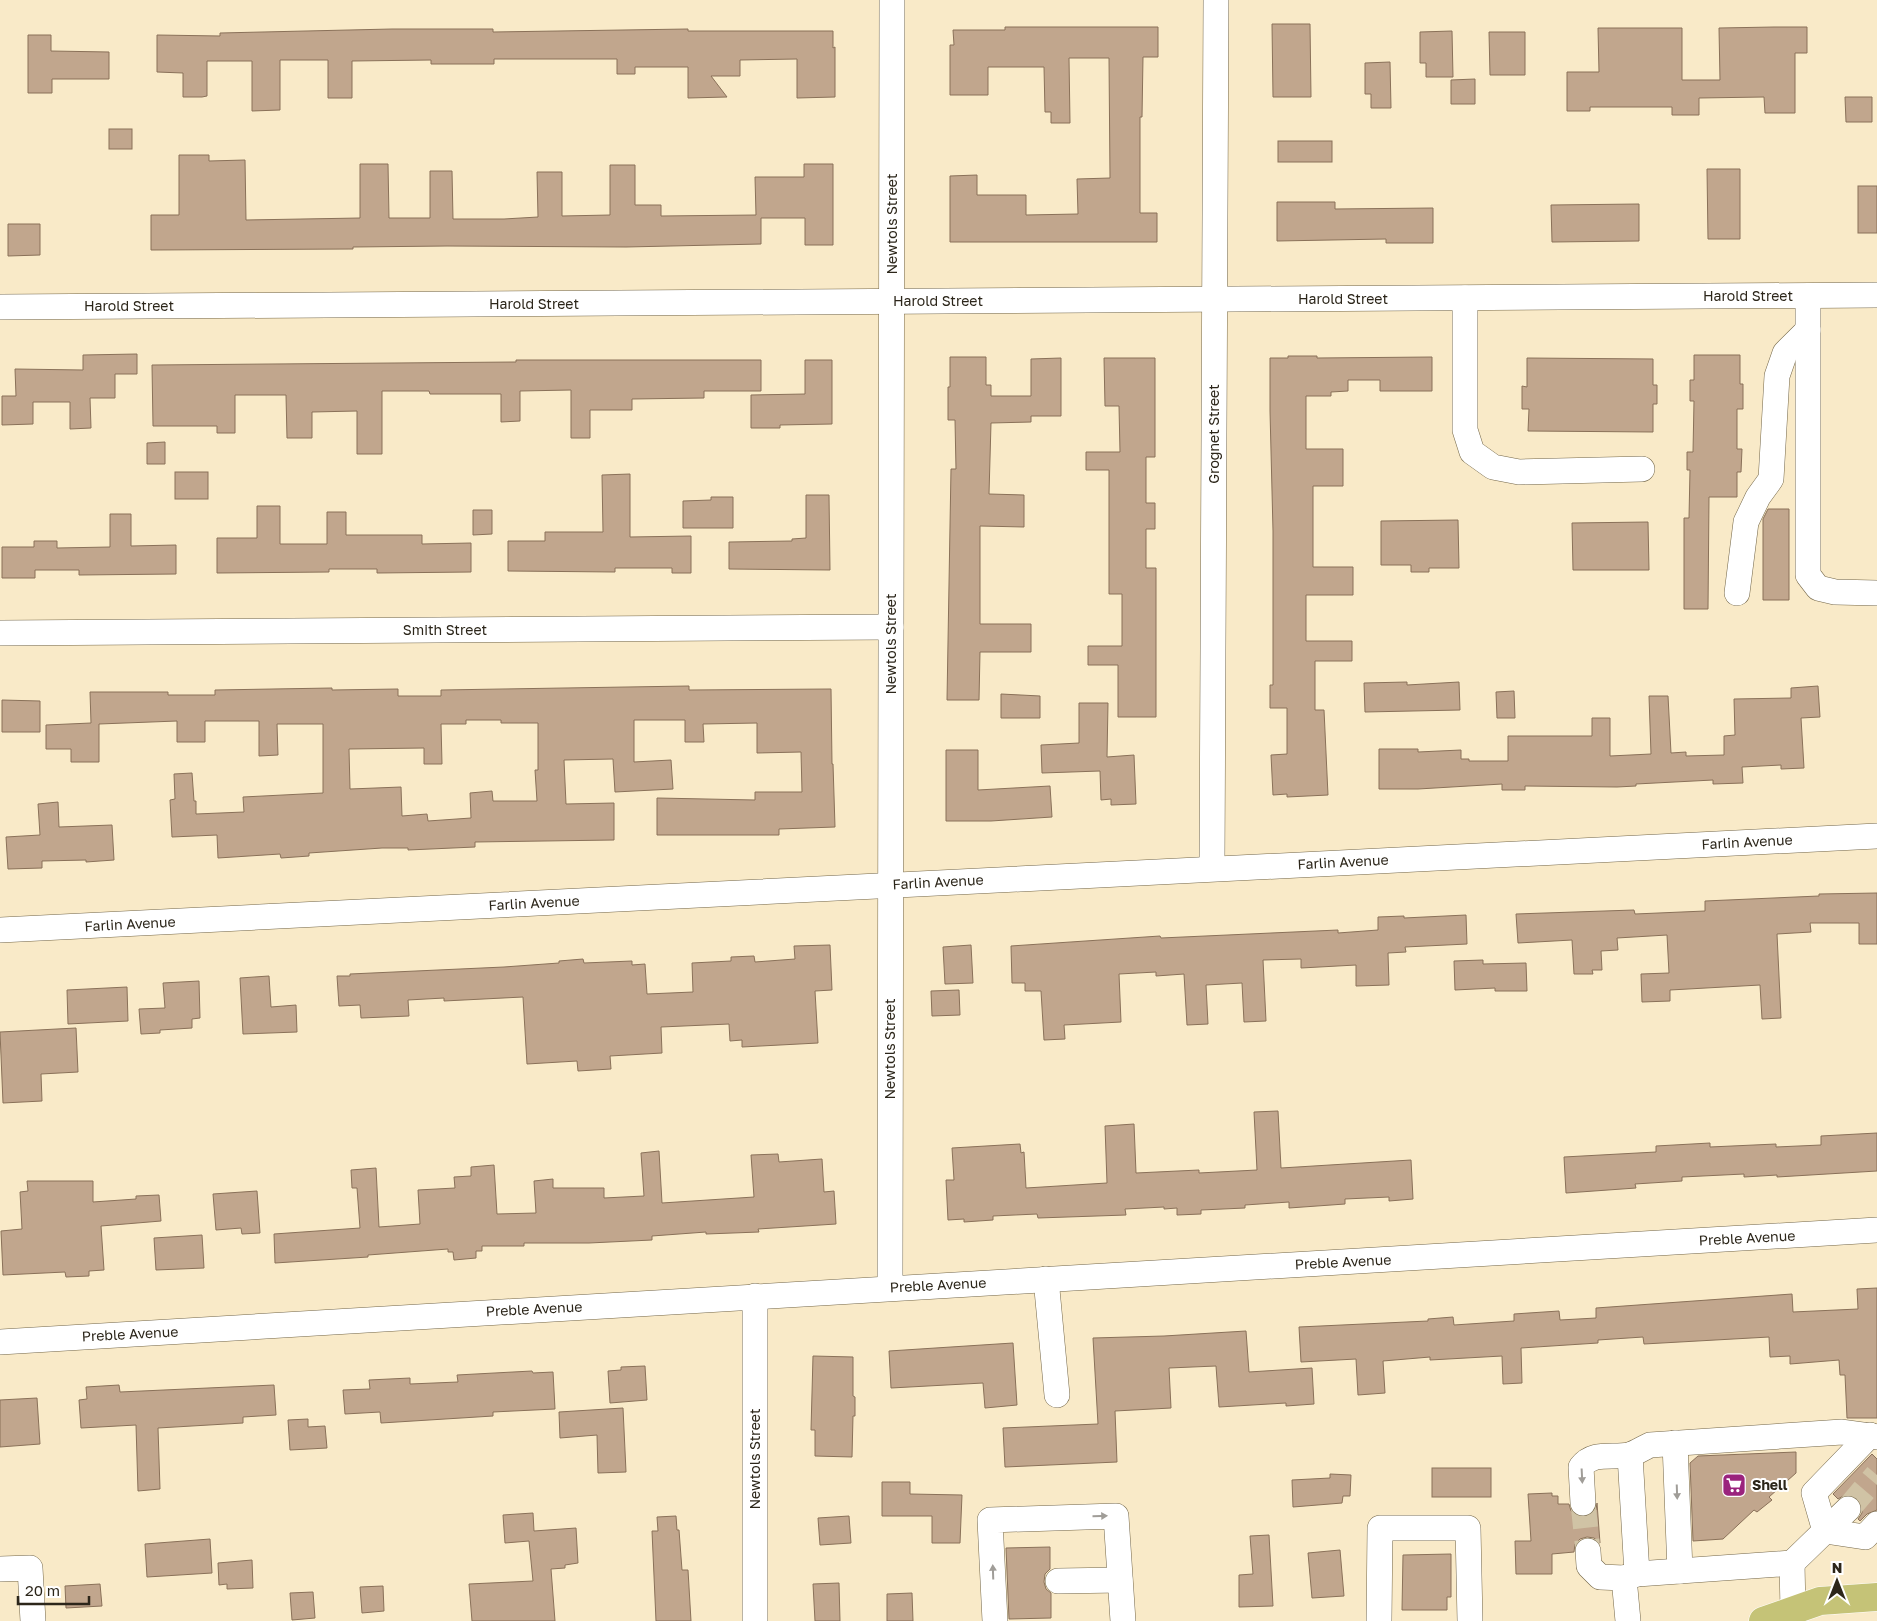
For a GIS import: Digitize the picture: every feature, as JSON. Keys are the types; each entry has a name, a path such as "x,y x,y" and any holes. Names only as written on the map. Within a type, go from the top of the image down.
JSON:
{"main road":[{"path":"1764,1621 1820,1601 1877,1597"}],"street":[{"name":"Newtols Street","path":"890,1288 892,0"},
{"name":"Grognet Street","path":"1212,868 1216,0"},
{"name":"Harold Street","path":"0,307 1877,295"},
{"path":"1808,296 1808,575 1818,588 1835,592 1877,593"},
{"path":"1465,298 1465,430 1472,452 1493,467 1519,472 1642,469"},
{"path":"1737,593 1746,522 1758,497 1770,479 1777,376 1785,353 1808,330"},
{"name":"Smith Street","path":"0,633 891,627"},
{"name":"Farlin Avenue","path":"0,930 1877,836"},
{"name":"Preble Avenue","path":"0,1342 1877,1230"},
{"path":"1046,1279 1057,1395"},
{"name":"Newtols Street","path":"755,1296 755,1621"},
{"path":"1583,1503 1581,1467 1587,1460 1596,1457 1630,1455 1650,1445 1675,1443 1842,1432 1873,1436"},
{"path":"1825,1531 1814,1492 1873,1436"},
{"path":"1675,1443 1680,1571"},
{"path":"1628,1621 1630,1455"},
{"path":"1588,1551 1589,1566 1600,1577 1792,1563 1848,1509"},
{"path":"995,1621 990,1520 1116,1516 1123,1621"},
{"path":"1825,1531 1865,1537 1877,1524"},
{"path":"1379,1621 1380,1528 1468,1528 1470,1621"},
{"path":"1792,1563 1793,1611"},
{"path":"0,1569 30,1568 33,1621"},
{"path":"1058,1581 1120,1580"}],"building":[{"path":"1272,24 1310,24 1311,97 1273,97"},
{"path":"1005,27 1158,27 1158,57 1143,57 1142,117 1140,117 1140,213 1157,213 1157,242 950,242 950,176 977,175 977,195 1026,195 1026,215 1078,214 1077,179 1110,178 1109,58 1069,58 1070,123 1051,123 1051,112 1045,112 1044,67 988,67 988,95 950,95 950,45 954,45 953,30 1005,30"},
{"path":"1807,27 1807,53 1795,53 1795,113 1765,113 1764,97 1699,98 1699,115 1672,115 1672,107 1590,107 1590,111 1567,111 1567,72 1599,72 1598,28 1682,28 1682,80 1720,80 1719,28"},
{"path":"493,29 493,32 688,29 688,31 833,31 833,48 835,47 835,97 797,98 797,59 740,60 740,76 711,76 727,97 688,98 688,67 635,67 635,74 617,74 617,59 494,59 494,64 431,64 431,60 352,61 352,98 328,98 328,60 280,60 280,110 252,111 252,61 207,61 207,96 202,97 183,97 183,73 157,72 157,35 220,36 220,33"},
{"path":"1452,31 1453,77 1426,77 1426,63 1420,63 1420,32"},
{"path":"1489,32 1525,32 1525,75 1490,75"},
{"path":"28,35 51,35 51,51 109,52 109,79 52,79 52,93 28,93"},
{"path":"1390,62 1391,108 1371,108 1371,94 1365,94 1365,63"},
{"path":"1475,79 1475,104 1451,104 1451,80"},
{"path":"1845,97 1872,97 1872,122 1846,122"},
{"path":"109,129 132,129 132,149 109,149"},
{"path":"1278,141 1332,141 1332,162 1278,162"},
{"path":"179,155 209,155 209,161 245,160 246,220 360,218 360,164 388,164 389,218 430,218 430,171 452,171 453,219 504,219 538,217 537,172 562,172 562,216 610,215 610,165 635,165 635,205 661,205 661,216 756,215 755,177 804,177 804,164 833,164 833,245 805,245 805,218 761,218 761,244 626,247 447,246 353,247 353,249 151,250 151,215 179,215"},
{"path":"1707,169 1740,169 1740,239 1708,239"},
{"path":"1858,186 1877,186 1877,233 1858,233"},
{"path":"1277,202 1335,202 1335,209 1433,208 1433,243 1386,243 1386,239 1277,241"},
{"path":"1639,204 1639,241 1552,242 1551,205"},
{"path":"8,224 40,224 40,255 8,256"},
{"path":"137,354 137,374 115,374 115,398 90,398 91,428 70,429 70,402 33,402 33,424 2,425 2,396 16,396 15,369 83,370 83,355"},
{"path":"1694,355 1740,355 1740,384 1743,384 1743,409 1737,409 1737,449 1742,449 1741,472 1737,472 1737,497 1709,497 1708,609 1684,609 1684,518 1689,518 1690,470 1687,470 1687,452 1693,452 1694,401 1690,401 1690,380 1694,380"},
{"path":"1288,356 1317,356 1317,358 1432,357 1432,391 1380,391 1380,380 1348,380 1348,391 1331,392 1331,396 1306,396 1306,449 1343,449 1343,486 1313,486 1313,567 1353,567 1353,595 1306,595 1306,641 1352,641 1352,661 1315,661 1315,710 1324,710 1328,795 1287,797 1287,794 1273,795 1271,755 1287,754 1287,708 1270,708 1270,685 1273,685 1273,531 1270,358 1288,358"},
{"path":"950,357 986,357 986,385 991,385 991,396 1031,396 1031,359 1061,358 1061,416 1031,416 1031,422 991,423 989,494 1024,495 1024,527 980,526 980,624 1031,624 1031,652 980,652 979,700 947,700 951,469 956,469 955,420 948,420"},
{"path":"1104,358 1155,358 1155,457 1146,457 1146,503 1155,503 1155,529 1146,529 1146,568 1156,568 1156,717 1118,717 1118,665 1088,665 1088,646 1122,646 1122,594 1109,594 1109,470 1086,470 1086,452 1120,452 1119,406 1105,406"},
{"path":"1527,358 1653,359 1653,385 1657,385 1657,404 1653,404 1653,432 1528,431 1529,409 1522,409 1522,386 1527,387"},
{"path":"516,360 761,360 761,391 704,391 704,398 632,399 632,410 590,410 590,438 571,438 571,390 520,391 520,421 501,422 501,394 430,394 429,391 382,391 382,454 357,454 357,411 312,412 312,438 287,438 286,395 235,395 235,433 217,433 217,426 153,426 152,365 516,362"},
{"path":"805,360 832,360 832,424 780,425 780,428 751,428 751,395 805,394"},
{"path":"165,442 165,464 147,464 147,443"},
{"path":"175,472 208,472 208,499 175,499"},
{"path":"630,474 630,537 691,536 691,573 672,573 672,568 615,568 615,572 508,571 508,541 545,541 545,532 603,532 602,475"},
{"path":"806,495 829,495 830,570 729,569 729,542 792,541 792,539 806,538"},
{"path":"711,497 733,497 733,528 683,528 683,501 711,500"},
{"path":"257,506 280,506 280,544 327,544 327,512 346,512 346,535 422,535 422,544 471,543 471,572 377,573 377,569 329,569 329,572 217,573 217,538 257,538"},
{"path":"1768,509 1789,509 1789,600 1763,600 1763,519"},
{"path":"473,510 492,510 492,534 473,535"},
{"path":"110,514 131,514 131,546 176,545 176,574 79,575 79,570 35,570 35,578 2,578 2,547 34,547 34,541 57,541 57,548 110,547"},
{"path":"1458,520 1459,568 1429,568 1429,572 1411,572 1411,565 1381,565 1381,521"},
{"path":"1648,522 1649,570 1573,570 1572,523"},
{"path":"1407,682 1407,685 1459,682 1460,710 1365,712 1364,683"},
{"path":"689,686 689,690 831,689 835,827 779,829 779,835 657,835 657,798 755,800 755,792 802,792 801,752 757,753 757,723 703,724 704,742 685,742 685,720 634,720 634,762 671,760 673,789 615,792 613,759 564,760 566,804 614,803 614,840 475,842 475,847 408,850 408,848 382,848 309,853 309,856 281,858 280,854 218,858 217,835 172,837 170,800 175,799 174,774 192,773 196,814 244,812 243,797 323,793 323,724 277,724 278,755 259,756 259,721 205,721 205,742 177,742 177,721 99,724 99,762 71,762 71,749 46,749 46,725 91,723 90,692 168,692 168,695 215,695 215,690 332,688 332,690 398,689 398,696 441,696 441,690","holes":["466,720 501,720 501,723 538,723 538,770 535,770 537,801 493,801 492,791 470,793 471,818 428,821 427,814 402,816 401,787 350,789 349,749 424,748 424,764 442,764 441,724 466,724"]},
{"path":"1818,686 1820,717 1801,718 1804,768 1781,769 1781,765 1742,767 1743,783 1713,784 1713,780 1636,784 1636,786 1617,787 1525,786 1525,790 1502,790 1502,784 1418,789 1379,789 1379,749 1418,749 1418,752 1461,750 1461,759 1469,759 1469,761 1508,761 1508,736 1592,736 1592,718 1610,718 1610,756 1651,754 1649,696 1668,696 1671,753 1686,752 1686,756 1724,755 1724,736 1735,735 1734,699 1791,698 1791,688"},
{"path":"1514,691 1515,718 1497,718 1496,692"},
{"path":"1001,694 1040,696 1040,718 1001,718"},
{"path":"2,700 40,701 40,732 2,732"},
{"path":"1079,703 1108,703 1107,757 1134,755 1136,804 1111,805 1111,799 1101,800 1100,771 1042,773 1041,745 1079,743"},
{"path":"946,750 978,750 978,790 1050,786 1052,817 991,821 946,821"},
{"path":"58,802 59,827 112,825 114,860 86,862 86,860 42,861 42,868 8,869 6,837 40,835 38,804"},
{"path":"1877,893 1877,944 1859,944 1859,923 1810,923 1811,932 1777,934 1781,1018 1762,1019 1760,985 1670,990 1670,1001 1642,1002 1641,974 1669,973 1667,935 1617,938 1618,950 1601,951 1602,970 1592,970 1593,974 1574,974 1572,940 1518,943 1516,914 1634,910 1635,914 1705,911 1705,901 1819,896 1819,894"},
{"path":"1466,915 1467,944 1405,947 1406,952 1388,953 1389,985 1356,986 1356,965 1301,968 1301,959 1263,960 1266,1021 1244,1022 1242,983 1206,985 1208,1024 1187,1025 1184,974 1156,976 1156,972 1119,974 1121,1022 1064,1025 1065,1039 1044,1040 1041,991 1025,991 1025,983 1012,983 1011,946 1160,936 1161,938 1338,930 1338,933 1378,930 1378,917 1404,916 1404,918"},
{"path":"830,945 832,990 815,991 818,1043 742,1047 742,1040 730,1041 729,1024 661,1027 662,1053 610,1056 611,1069 578,1071 577,1061 527,1064 523,997 444,1001 444,998 408,1000 409,1016 361,1018 360,1005 339,1006 337,976 350,976 350,974 504,967 559,963 559,961 583,959 584,963 632,961 632,965 645,964 647,994 693,992 692,963 731,961 731,957 754,956 755,962 795,959 794,946"},
{"path":"971,945 973,983 945,984 943,947"},
{"path":"1483,960 1483,964 1526,963 1527,991 1495,991 1495,988 1455,990 1454,961"},
{"path":"269,976 271,1007 296,1005 297,1032 243,1034 240,978"},
{"path":"199,981 200,1018 192,1019 192,1028 160,1030 160,1033 141,1034 139,1009 165,1008 163,983"},
{"path":"127,987 128,1021 68,1024 67,990"},
{"path":"959,990 960,1015 932,1016 931,991"},
{"path":"76,1028 78,1072 41,1074 42,1101 3,1103 0,1032"},
{"path":"1278,1111 1281,1168 1411,1160 1413,1199 1389,1201 1389,1197 1345,1199 1345,1204 1289,1208 1289,1202 1245,1205 1245,1208 1201,1210 1201,1214 1177,1215 1177,1208 1164,1209 1164,1207 1125,1209 1126,1215 1038,1218 1037,1214 993,1216 993,1220 964,1222 964,1219 948,1220 946,1180 954,1180 952,1148 1020,1144 1021,1153 1024,1152 1026,1188 1107,1183 1105,1126 1134,1124 1136,1173 1199,1170 1199,1173 1257,1170 1254,1112"},
{"path":"1877,1133 1877,1171 1777,1177 1777,1175 1744,1177 1744,1174 1682,1177 1682,1181 1635,1184 1636,1188 1566,1193 1564,1157 1656,1152 1656,1146 1710,1143 1710,1147 1776,1144 1776,1147 1821,1145 1821,1136"},
{"path":"659,1151 662,1203 754,1197 751,1155 778,1154 779,1162 822,1159 824,1192 834,1191 836,1224 758,1229 759,1232 706,1234 706,1232 652,1236 652,1240 589,1243 524,1243 524,1246 482,1246 482,1251 476,1251 476,1258 454,1260 453,1252 448,1252 448,1249 368,1255 368,1257 275,1263 274,1234 360,1228 357,1188 352,1188 351,1170 376,1168 379,1227 420,1224 418,1190 455,1188 454,1177 471,1176 471,1167 494,1165 497,1214 536,1213 534,1181 553,1179 553,1188 604,1188 604,1198 644,1196 641,1153"},
{"path":"27,1181 93,1181 93,1202 136,1199 136,1196 159,1195 161,1221 101,1226 104,1270 89,1271 89,1276 66,1277 65,1272 3,1275 1,1231 22,1229 20,1192 28,1191"},
{"path":"257,1191 260,1233 242,1234 241,1228 216,1230 213,1194"},
{"path":"202,1235 204,1268 156,1270 154,1238"},
{"path":"1877,1288 1877,1418 1847,1418 1845,1375 1840,1375 1839,1360 1790,1364 1790,1356 1770,1357 1769,1337 1644,1344 1643,1337 1598,1340 1598,1343 1521,1348 1522,1383 1503,1384 1502,1356 1430,1360 1430,1357 1383,1361 1385,1393 1358,1395 1356,1359 1301,1362 1299,1327 1428,1321 1428,1319 1453,1317 1454,1325 1514,1321 1514,1314 1559,1311 1560,1320 1596,1318 1596,1308 1792,1294 1793,1312 1858,1309 1857,1289"},
{"path":"1246,1331 1249,1372 1312,1368 1314,1404 1286,1406 1286,1403 1219,1407 1216,1366 1169,1368 1171,1408 1115,1411 1117,1462 1005,1467 1003,1428 1098,1424 1093,1338"},
{"path":"1013,1343 1017,1405 985,1408 983,1383 891,1388 889,1351"},
{"path":"813,1356 853,1357 855,1416 853,1416 852,1457 815,1456 815,1430 811,1430"},
{"path":"645,1366 647,1400 610,1403 608,1371 621,1370 621,1367"},
{"path":"532,1371 533,1373 553,1372 555,1409 493,1412 493,1416 381,1423 380,1412 345,1414 343,1390 370,1389 369,1380 410,1378 410,1384 458,1382 457,1375"},
{"path":"119,1385 120,1392 274,1385 276,1415 243,1417 243,1423 158,1428 160,1489 138,1491 136,1425 81,1428 79,1400 87,1399 86,1387"},
{"path":"37,1398 40,1444 0,1447 0,1400"},
{"path":"623,1408 626,1472 598,1473 597,1435 560,1438 559,1412"},
{"path":"308,1419 308,1427 325,1426 327,1448 290,1450 288,1420"},
{"name":"Shell","path":"1796,1452 1796,1473 1769,1497 1772,1500 1757,1512 1754,1510 1723,1539 1693,1541 1690,1463 1698,1456"},
{"path":"1872,1454 1877,1459 1877,1510 1867,1514 1860,1521 1858,1519 1862,1513 1862,1506 1858,1499 1852,1495 1845,1495 1838,1499 1833,1494"},
{"path":"1432,1468 1491,1468 1491,1497 1432,1497"},
{"path":"1330,1474 1351,1475 1350,1496 1343,1496 1342,1503 1293,1507 1292,1480 1330,1478"},
{"path":"882,1482 910,1482 910,1494 962,1495 960,1543 932,1543 932,1516 882,1516"},
{"path":"1552,1493 1552,1496 1558,1496 1558,1504 1569,1504 1571,1511 1577,1516 1584,1517 1590,1515 1596,1510 1597,1503 1600,1543 1594,1538 1587,1537 1580,1539 1575,1544 1574,1552 1552,1554 1552,1574 1516,1574 1515,1541 1531,1541 1528,1494"},
{"path":"533,1513 534,1531 576,1528 578,1563 565,1565 565,1568 551,1569 555,1621 472,1621 469,1584 533,1581 529,1541 505,1543 503,1515"},
{"path":"676,1516 682,1570 688,1570 691,1621 656,1621 652,1531 658,1531 657,1517"},
{"path":"849,1516 851,1543 820,1545 818,1518"},
{"path":"1269,1535 1273,1606 1239,1607 1239,1575 1253,1574 1250,1536"},
{"path":"210,1539 212,1573 147,1577 145,1544"},
{"path":"1050,1547 1050,1569 1045,1574 1044,1582 1046,1589 1051,1593 1051,1618 1009,1619 1006,1548"},
{"path":"1340,1550 1344,1596 1312,1598 1308,1553"},
{"path":"1451,1554 1451,1597 1447,1597 1447,1610 1402,1610 1403,1555"},
{"path":"252,1560 253,1588 227,1589 227,1584 219,1585 218,1563"},
{"path":"839,1583 840,1621 815,1621 813,1584"},
{"path":"100,1584 102,1606 66,1608 65,1586"},
{"path":"383,1586 384,1611 362,1613 360,1587"},
{"path":"313,1592 315,1618 292,1620 290,1593"},
{"path":"912,1593 913,1621 887,1621 887,1594"}],"tunnel":[{"path":"1848,1509 1877,1475"},
{"path":"1583,1503 1588,1551"}],"place":[{"name":"Shell","path":"1734,1485"}]}
